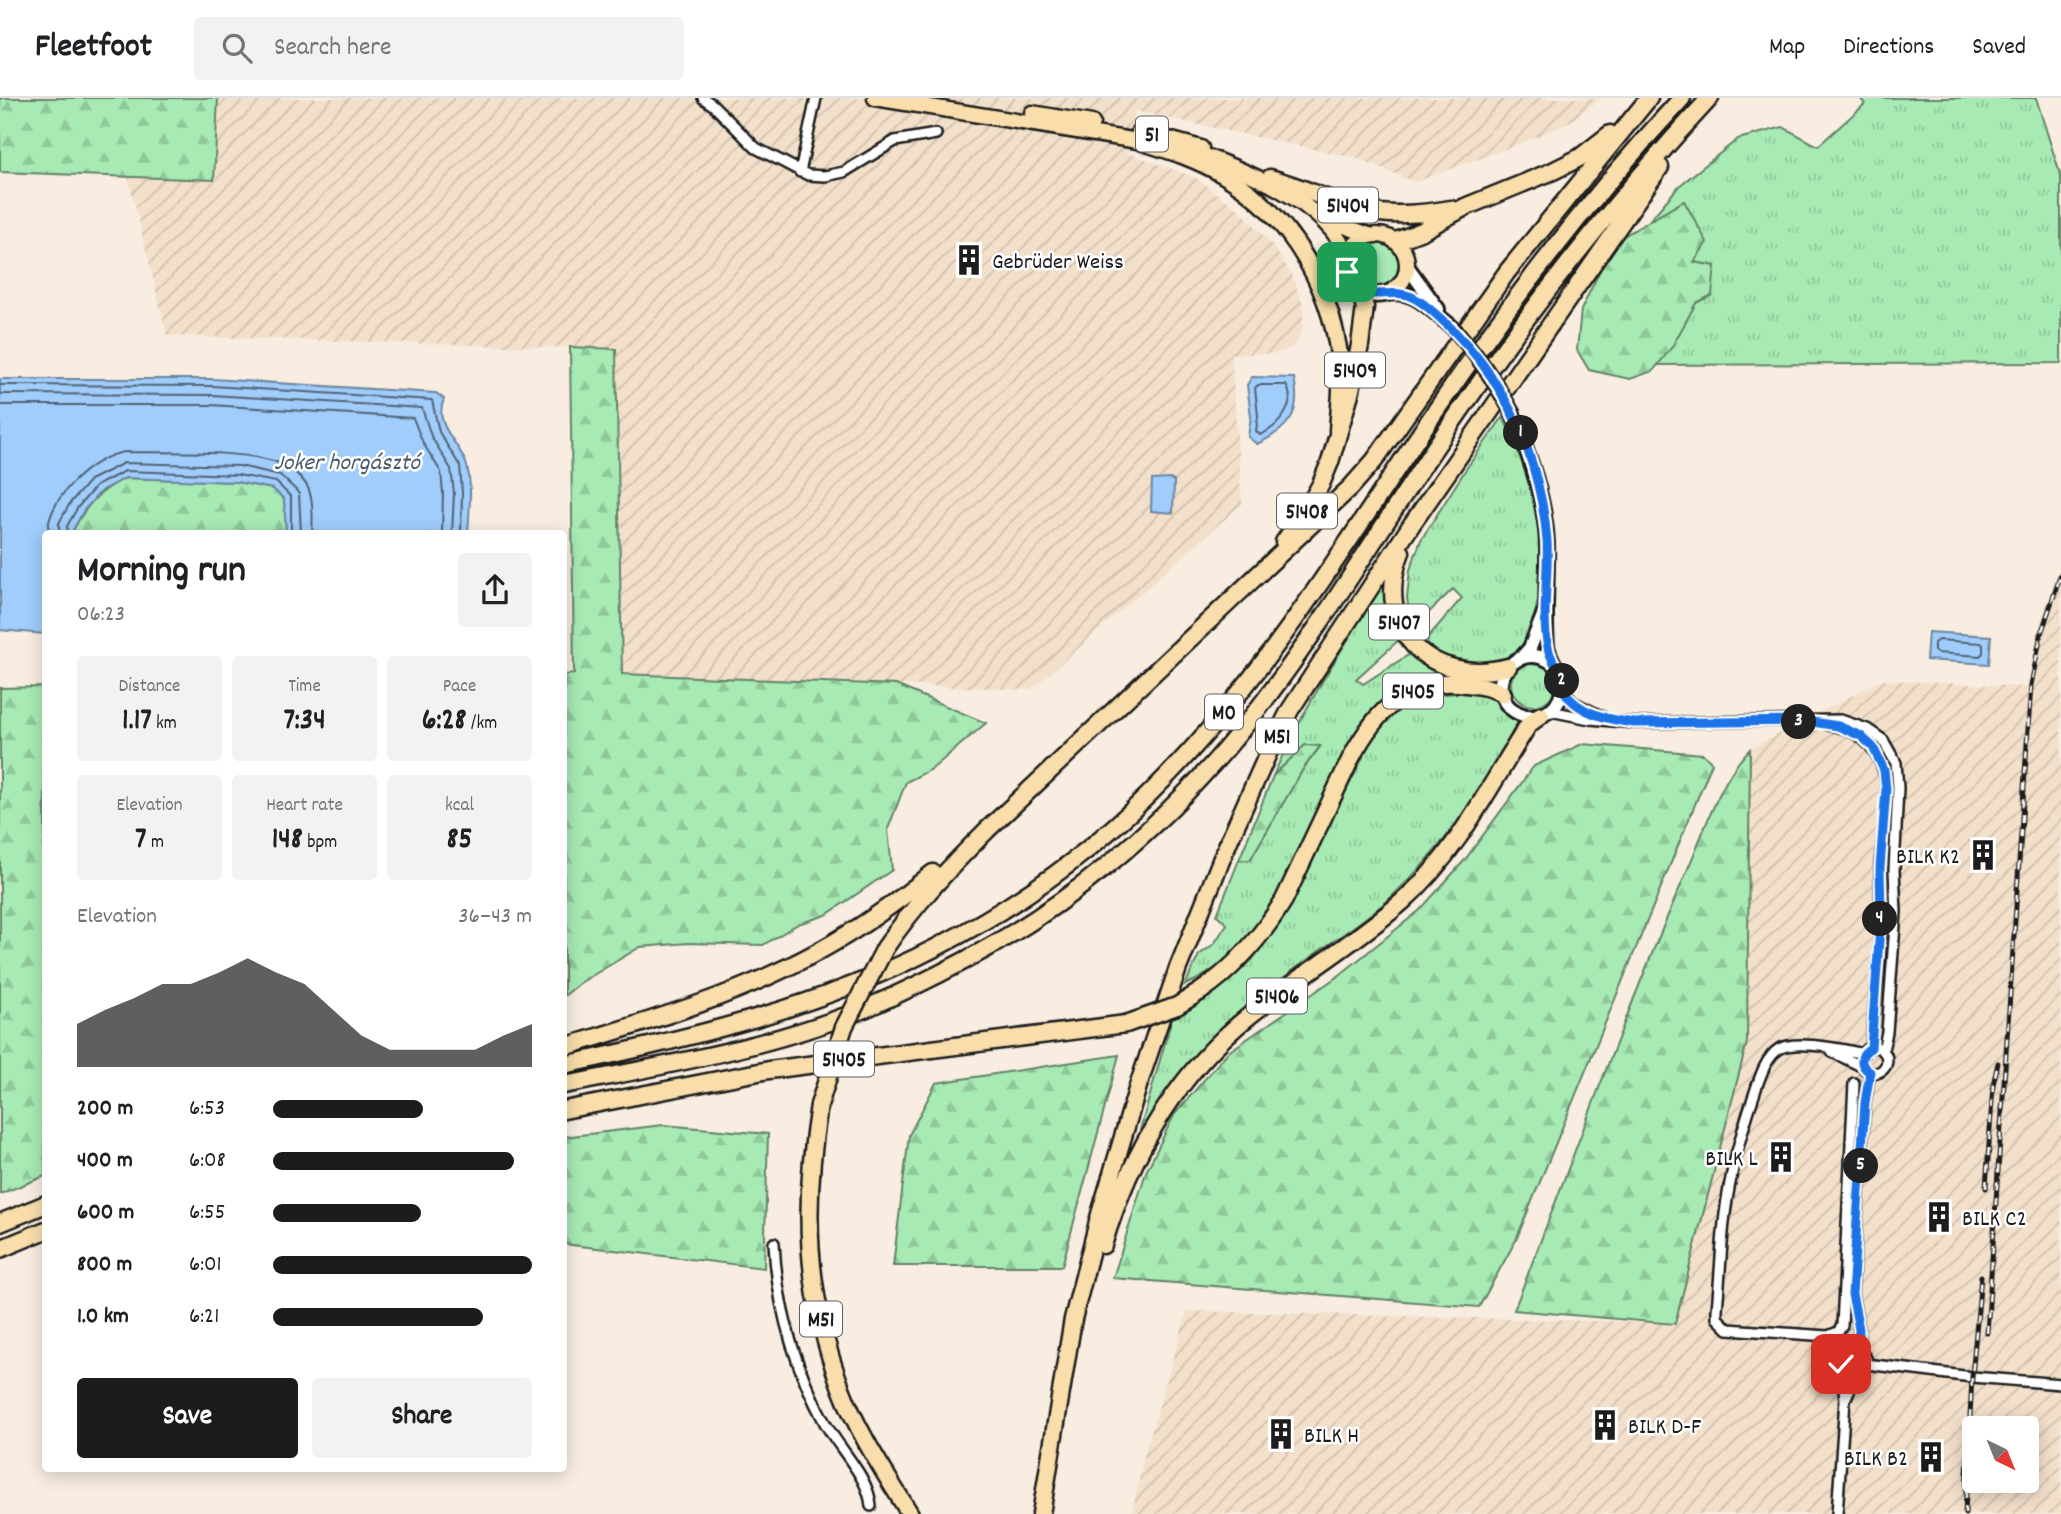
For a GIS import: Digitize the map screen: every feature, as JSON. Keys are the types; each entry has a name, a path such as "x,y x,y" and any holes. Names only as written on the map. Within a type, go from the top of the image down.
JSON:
{"highway":[{"name":"M0","path":"567,1064 752,1020 857,984 939,947 1037,887 1100,840 1165,779 1233,700 1308,600 1438,408 1542,263 1682,98"},
{"name":"M0","path":"567,1085 754,1044 867,1007 965,961 1010,934 1090,879 1147,832 1209,768 1268,697 1505,347 1579,249 1710,98"},
{"path":"1396,241 1465,207 1579,158 1644,104"},
{"path":"567,1047 722,995 818,952 878,914 987,830 1335,503 1374,461 1507,272 1644,104"},
{"path":"1412,524 1662,165 1679,131"},
{"name":"51408","path":"1140,141 1185,155 1223,174 1274,215 1299,247 1319,285 1335,332 1341,377 1338,431 1330,462 1306,511 1254,579"},
{"name":"51404","path":"1270,178 1336,202 1378,213 1409,215 1465,207"},
{"name":"51409","path":"1338,431 1351,390 1365,307 1359,290"},
{"name":"51407","path":"1412,524 1395,567 1391,595 1403,632 1420,651 1437,662 1483,671 1508,667"},
{"name":"M51","path":"1041,1514 1073,1319 1100,1214 1165,1003 1228,843 1290,710 1412,524"},
{"name":"51405","path":"567,1109 769,1070 1126,1024 1177,1006 1233,966 1271,922 1351,758 1381,711 1409,692 1452,682 1494,688 1503,694"},
{"name":"51406","path":"1073,1319 1098,1260 1115,1205 1133,1161 1179,1088 1207,1056 1248,1017 1404,900 1431,872 1478,810 1529,724 1545,713"},
{"name":"M51","path":"910,1514 871,1451 842,1390 818,1308 812,1277 808,1216 811,1154 819,1105 844,1027 885,948 932,886 987,830"},
{"path":"0,1223 42,1206"},
{"path":"0,1250 42,1232"}],"main road":[{"name":"51","path":"875,98 1183,149 1236,168 1317,215 1338,239 1348,257 1347,272 1359,290"},
{"name":"51","path":"935,98 1164,137 1223,156 1270,178 1339,224 1369,236 1383,235 1396,241"},
{"path":"1348,257 1355,243 1369,236"},
{"path":"1359,290 1377,295 1386,294 1401,283 1408,266 1402,248 1396,241"}],"street":[{"path":"703,98 756,148 800,172 825,176 844,172 895,141 936,134"},
{"path":"800,172 816,98"},
{"path":"1408,266 1451,326"},
{"path":"1386,294 1402,292 1417,299 1451,326 1490,372 1513,414 1527,449 1539,493 1547,540 1548,648 1560,674 1563,689 1573,702 1611,720"},
{"path":"1546,606 1530,648 1508,667 1502,678 1507,704 1517,713 1532,717 1545,713 1668,724 1841,720 1867,729 1883,740 1896,763 1898,788 1894,870 1896,912 1887,1032 1883,1051 1887,1059 1885,1067 1878,1073 1817,1047"},
{"path":"1522,657 1539,656 1555,665"},
{"name":"51406","path":"1545,713 1559,701 1563,689"},
{"path":"1806,721 1838,726 1861,736 1873,747 1884,770 1886,789 1880,868 1881,914 1867,1051 1862,1061 1867,1070 1852,1294 1859,1329 1858,1350"},
{"path":"1854,1083 1842,1326 1838,1332 1828,1336 1728,1329 1717,1318 1725,1211 1741,1132 1759,1079 1771,1057 1784,1047 1883,1051"},
{"path":"774,1243 779,1294 796,1363 826,1426 868,1486 871,1506"},
{"path":"1837,1514 1845,1400 1841,1364 1844,1353 1858,1350 1866,1358 1866,1364 1857,1373 1845,1400"},
{"path":"1866,1364 1972,1377 2061,1384"},
{"path":"1843,1368 1852,1374 1857,1373"}],"shaded area":[{"path":"218,98 1601,98 1568,123 1512,147 1415,182 1355,158 1135,111 1128,153 1194,177 1242,212 1272,245 1293,276 1304,309 1302,328 1296,342 1285,351 1272,354 1231,354 1242,504 1031,690 622,674 616,349 167,336 128,177 214,180"},
{"path":"2061,562 2061,1514 1132,1514 1143,1460 1187,1311 1675,1323 1747,1042 1750,749 1882,680 2028,687 2037,634"}],"green space":[{"path":"0,98 218,98 214,180 0,172"},
{"path":"1860,98 2036,98 2061,177 2061,363 1658,365 1715,266 1693,262 1684,201 1649,221 1679,186 1738,139 1783,127 1818,146 1865,104"},
{"path":"1684,201 1707,242 1694,262 1715,266 1712,295 1696,303 1672,347 1653,371 1630,379 1589,370 1577,350 1581,310 1602,266 1622,237"},
{"path":"1377,242 1392,249 1399,264 1392,279 1377,286 1362,279 1355,264 1362,249"},
{"path":"570,347 616,349 622,674 896,685 986,723 932,769 906,782 888,829 892,870 826,915 798,924 763,945 688,943 640,947 567,994 567,675 574,674"},
{"path":"1503,417 1532,495 1538,522 1541,577 1537,605 1523,644 1508,659 1487,664 1448,657 1427,644 1429,636 1462,598 1453,589 1417,624 1410,619 1407,598 1410,570 1421,540"},
{"path":"125,478 237,482 273,489 284,499 286,530 73,530 94,499"},
{"path":"1390,573 1402,637 1356,679 1363,684 1413,652 1474,678 1440,676 1417,680 1370,712 1347,748 1290,871 1258,926 1237,950 1213,970 1185,985 1199,955 1214,944 1227,924 1217,915 1239,860 1250,860 1303,769 1320,747 1305,745 1273,776 1285,749 1328,672"},
{"path":"1533,662 1548,669 1555,684 1548,699 1533,706 1518,699 1511,684 1518,669"},
{"path":"42,687 42,1177 0,1194 0,688"},
{"path":"1474,692 1496,696 1508,715 1518,721 1491,771 1445,838 1388,900 1266,991 1208,1042 1159,1102 1136,1144 1172,1018 1216,991 1252,960 1289,908 1375,732 1400,705 1429,695"},
{"path":"1582,744 1703,754 1712,763 1516,1240 1479,1307 1113,1278 1146,1172 1174,1115 1227,1053 1341,974 1420,910 1464,861 1534,766"},
{"path":"1305,745 1320,746 1303,769 1250,860 1239,860 1273,776"},
{"path":"1750,749 1747,1042 1675,1324 1514,1310 1620,1035 1706,823 1730,775"},
{"path":"1119,1055 1062,1266 893,1266 909,1135 936,1083"},
{"path":"663,1125 768,1134 764,1268 567,1244 567,1137"}],"water":[{"path":"1252,377 1294,378 1296,390 1294,410 1285,426 1257,444 1248,437 1251,416 1247,385"},
{"name":"Joker horgásztó","path":"0,379 212,379 436,393 444,399 441,408 444,425 468,471 468,530 286,530 284,499 273,489 237,482 125,478 102,490 84,510 73,530 42,530 42,634 0,630"},
{"path":"1152,480 1174,481 1173,513 1151,511"},
{"path":"1928,632 1991,636 1989,664 1926,660"}],"railway":[{"path":"1987,1333 2031,685 2041,634 2061,574"},
{"path":"1986,1188 1993,1085 1998,1063"},
{"path":"1965,1514 1972,1377 1981,1276"}],"place":[{"name":"Gebrüder Weiss","path":"969,260"},
{"name":"BILK K2","path":"1983,855"},
{"name":"BILK L","path":"1781,1157"},
{"name":"BILK C2","path":"1939,1217"},
{"name":"BILK D-F","path":"1605,1425"},
{"name":"BILK H","path":"1281,1434"},
{"name":"BILK B2","path":"1931,1457"}],"route":[{"path":"1347,272 1359,290 1377,295 1402,292 1417,299 1451,326 1490,372 1513,414 1527,449 1539,493 1547,540 1548,648 1560,674 1563,689 1573,702 1611,720 1634,723 1806,721 1838,726 1861,736 1873,747 1884,770 1886,789 1880,868 1881,914 1871,1048 1865,1051 1862,1057 1862,1065 1870,1072 1865,1103 1852,1294 1859,1329 1858,1350 1844,1353 1841,1364"}]}
